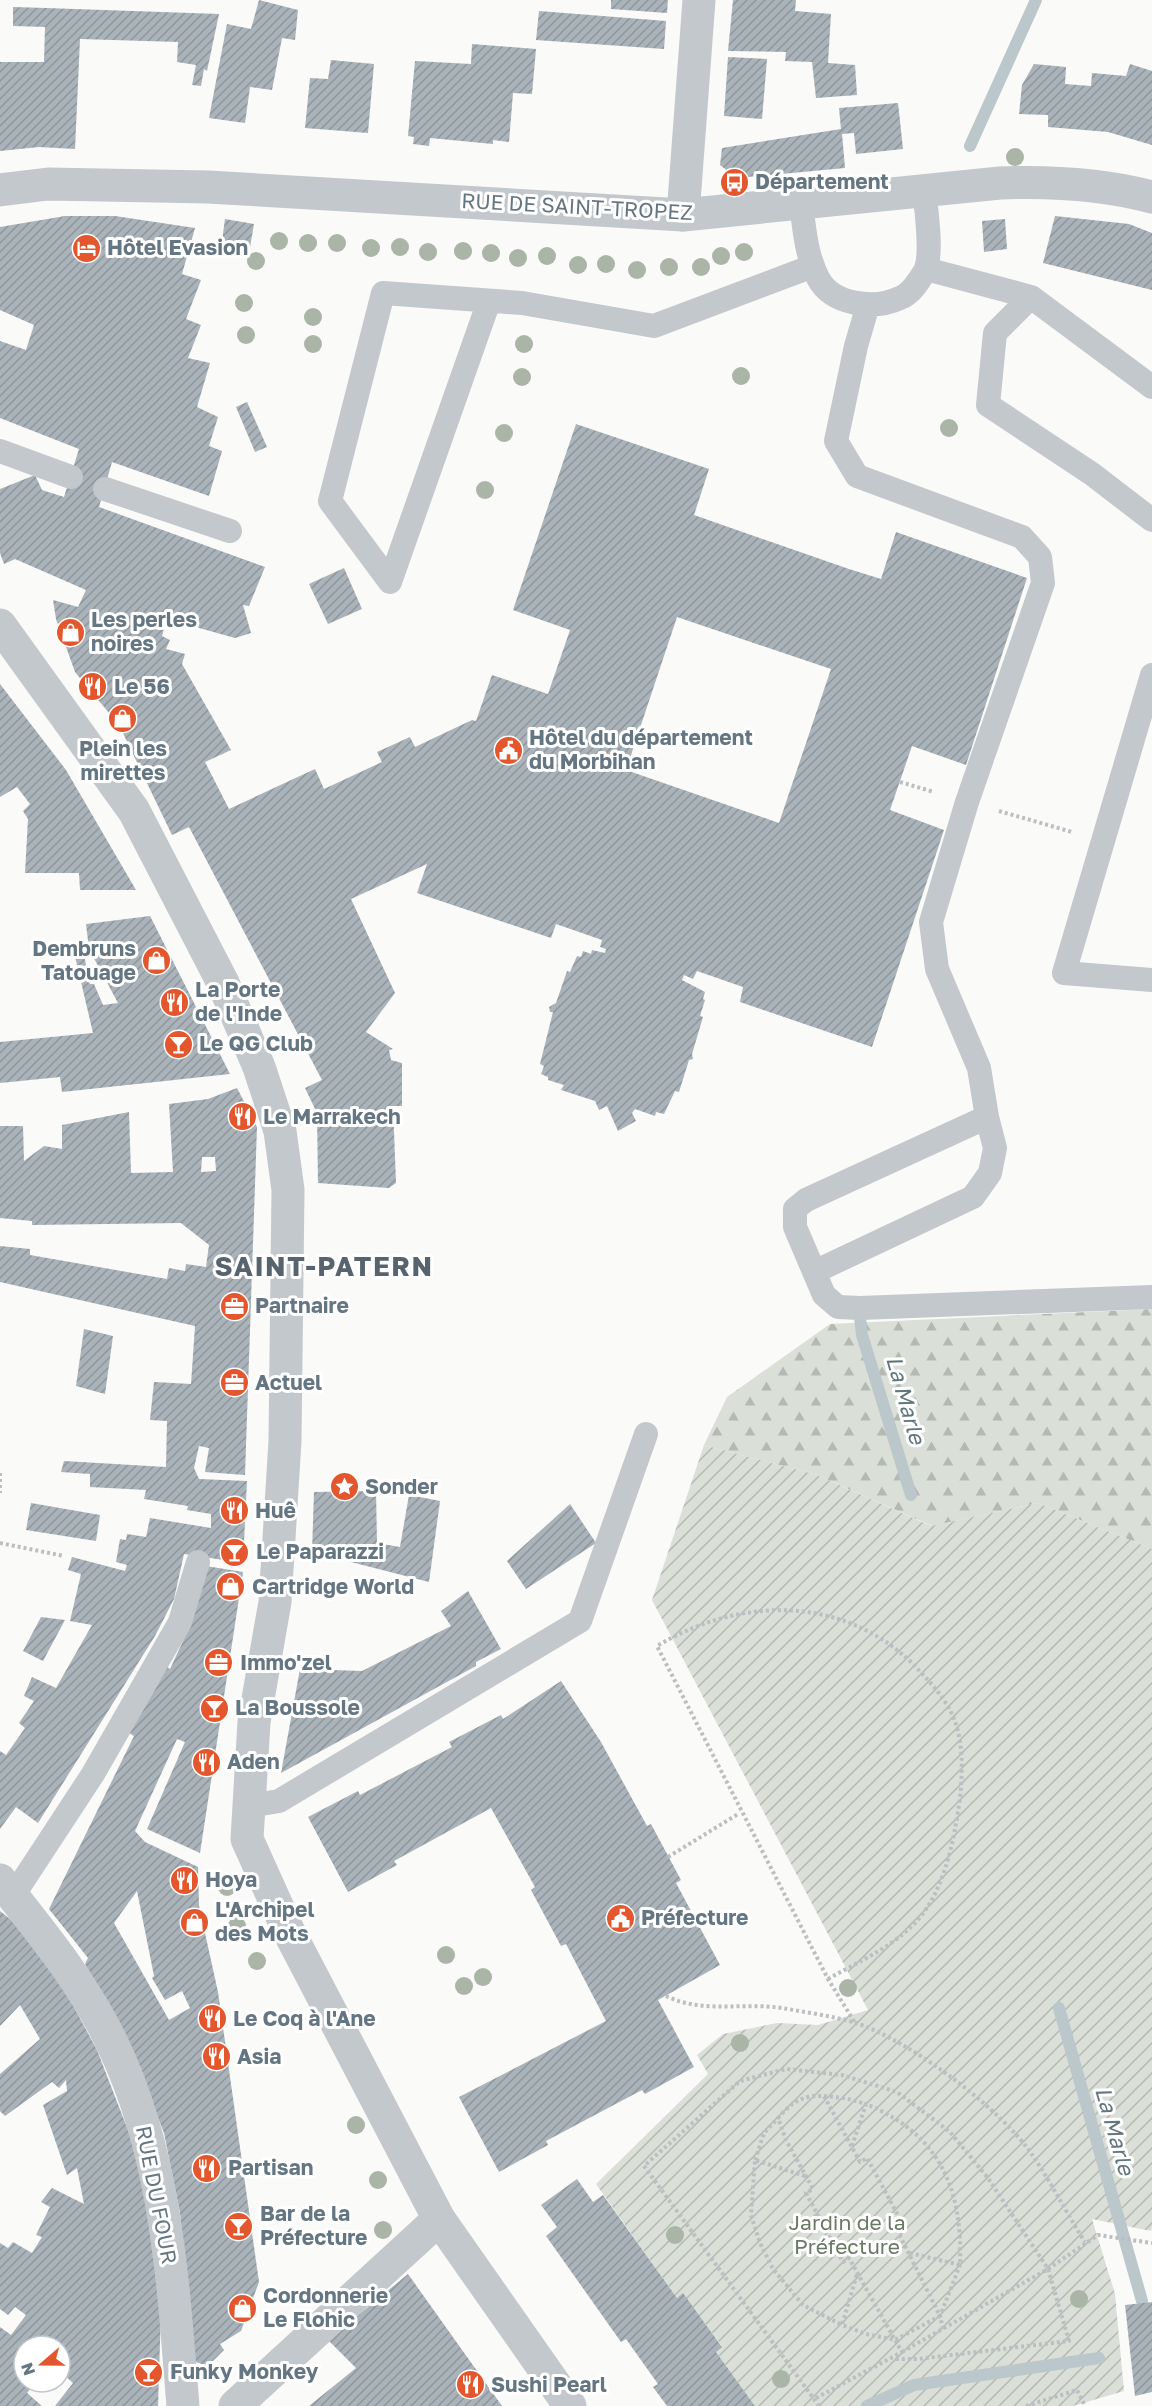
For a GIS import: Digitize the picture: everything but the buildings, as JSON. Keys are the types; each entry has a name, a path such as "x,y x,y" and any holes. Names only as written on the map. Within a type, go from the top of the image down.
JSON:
{"street":[{"path":"683,215 699,0"},
{"name":"RUE DE SAINT-TROPEZ","path":"0,190 48,184 208,187 683,215 924,189 1042,182 1136,193 1152,197"},
{"path":"0,625 113,779 139,821 223,983 259,1067 280,1131 288,1190 285,1441 275,1602 254,1722 247,1839 288,1930 439,2219 570,2406"},
{"name":"RUE DU FOUR","path":"7,1888 65,1963 113,2045 149,2140 173,2280 183,2406"},
{"path":"235,2406 439,2219"}],"lane":[{"path":"801,202 808,251 819,280 839,299 868,305 900,298 915,287 926,269 927,221 924,189"},
{"path":"489,302 390,582 330,501 382,293 522,303 654,326 813,266"},
{"path":"926,269 1031,297 1152,387"},
{"path":"1031,297 995,333 988,405 1092,474 1152,520"},
{"path":"814,1272 973,1197 990,1173 995,1148 978,1068 937,969 931,922 967,801 1043,584 1040,556 1022,537 857,476 836,441 856,346 868,305"},
{"path":"0,451 71,477"},
{"path":"105,489 230,531"},
{"path":"1152,675 1064,973 1152,980"},
{"path":"987,1117 806,1200 795,1209 795,1227 824,1295 838,1307 1152,1297"},
{"path":"249,1806 279,1801 580,1621 646,1434"},
{"path":"7,1888 93,1774 180,1622 198,1562"}],"path":[{"path":"0,1473 0,1493"},
{"path":"0,1543 64,1557"},
{"path":"828,1979 895,1941 924,1913 940,1883 952,1844 963,1768 954,1719 930,1681 902,1654 874,1635 832,1615 789,1610 747,1611 724,1616 682,1631 657,1646 828,1979 855,2023"},
{"path":"668,1857 738,1814"},
{"path":"666,1996 680,2003 699,2007 779,2008 855,2023 928,2059 1003,2119 1033,2155 1085,2242"},
{"path":"819,2406 816,2398 644,2166 740,2081 786,2069 842,2075 897,2092 950,2132 988,2178 1048,2269 1069,2342 918,2359 893,2359"},
{"path":"807,2095 845,2098 866,2104 889,2114 915,2133 942,2165 954,2195 961,2230 960,2265 940,2316 895,2340 866,2334 842,2325 802,2305 773,2270 760,2243 752,2215 755,2160 764,2133 790,2104 807,2095"},
{"path":"824,2096 860,2162 867,2158 905,2228 898,2232 940,2316 943,2329"},
{"path":"852,2146 866,2104"},
{"path":"778,2118 786,2140 813,2189 806,2193 843,2262 849,2258 902,2352"},
{"path":"755,2160 806,2176"},
{"path":"816,2398 893,2359 1048,2269 1098,2235 1144,2244 1152,2243"},
{"path":"909,2253 960,2265"},
{"path":"842,2325 858,2273"},
{"path":"1026,2406 1077,2390 1085,2406"}],"green space":[{"path":"1152,1309 1152,1549 1038,1503 932,1526 817,1475 704,1445 727,1397 830,1324"},
{"name":"Jardin de la Préfecture","path":"704,1445 817,1475 931,1526 1038,1503 1152,1549 1152,2227 1151,2231 1092,2219 1115,2294 1124,2391 1073,2406 755,2406 716,2352 722,2346 683,2294 677,2298 596,2184 708,2074 697,2055 723,2034 777,2023 818,2025 868,2010 652,1600"}],"waterway":[{"path":"970,146 1036,0"},
{"name":"La Marle","path":"860,1317 862,1335 911,1495"},
{"name":"La Marle","path":"1059,2008 1142,2301"},
{"path":"867,2406 914,2385 1099,2358"}],"place":[{"name":"Département","path":"734,182"},
{"name":"Hôtel Evasion","path":"86,248"},
{"name":"Les perles noires","path":"70,632"},
{"name":"Le 56","path":"93,687"},
{"name":"Plein les mirettes","path":"123,718"},
{"name":"Hôtel du département du Morbihan","path":"508,750"},
{"name":"Dembruns Tatouage","path":"157,961"},
{"name":"La Porte de l'Inde","path":"174,1002"},
{"name":"Le QG Club","path":"178,1044"},
{"name":"Le Marrakech","path":"242,1117"},
{"name":"Partnaire","path":"234,1306"},
{"name":"Actuel","path":"234,1383"},
{"name":"Sonder","path":"344,1487"},
{"name":"Huê","path":"234,1511"},
{"name":"Le Paparazzi","path":"235,1552"},
{"name":"Cartridge World","path":"231,1587"},
{"name":"Immo'zel","path":"219,1663"},
{"name":"La Boussole","path":"214,1708"},
{"name":"Aden","path":"206,1762"},
{"name":"Hoya","path":"184,1880"},
{"name":"Préfecture","path":"620,1918"},
{"name":"L'Archipel des Mots","path":"194,1922"},
{"name":"Le Coq à l'Ane","path":"212,2019"},
{"name":"Asia","path":"216,2057"},
{"name":"Partisan","path":"207,2168"},
{"name":"Bar de la Préfecture","path":"239,2226"},
{"name":"Cordonnerie Le Flohic","path":"242,2308"},
{"name":"Funky Monkey","path":"149,2372"},
{"name":"Sushi Pearl","path":"470,2385"}],"district":[{"name":"SAINT-PATERN","path":"324,1267"}]}
